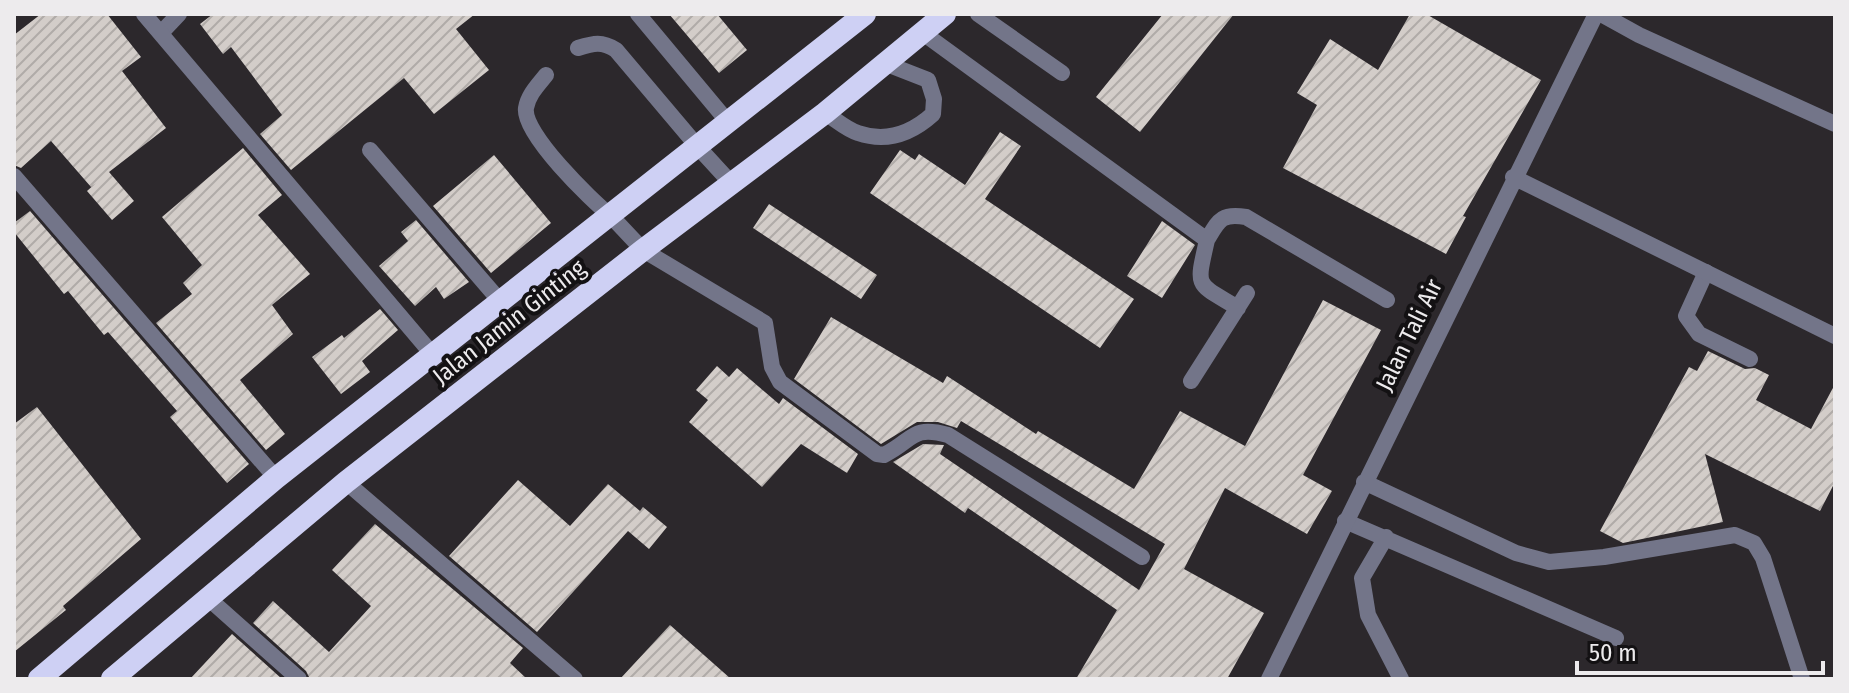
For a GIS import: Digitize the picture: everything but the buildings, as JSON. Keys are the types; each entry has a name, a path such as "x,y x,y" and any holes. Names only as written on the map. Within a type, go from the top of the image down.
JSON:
{"highway":[{"name":"Jalan Jamin Ginting","path":"39,679 276,478 865,14"},
{"name":"Jalan Jamin Ginting","path":"112,679 346,482 643,250 825,113 945,14"}],"street":[{"path":"144,14 433,355"},
{"path":"161,33 179,14"},
{"path":"638,14 728,122"},
{"path":"978,14 1062,73"},
{"path":"1598,14 1835,124"},
{"name":"Jalan Tali Air","path":"1269,679 1513,177 1598,14"},
{"path":"923,33 1207,240"},
{"path":"578,48 605,43 616,50 731,183"},
{"path":"825,113 858,133 892,137 915,130 933,114 934,99 928,80 887,64"},
{"path":"546,75 529,97 525,111 531,129 591,200 643,250 765,323 772,367 780,382 877,454 884,455 912,435 929,430 948,435 1142,557"},
{"path":"370,150 500,301"},
{"path":"14,176 276,478"},
{"path":"1513,177 1835,336"},
{"path":"1238,308 1203,287 1199,275 1207,240 1220,219 1232,215 1246,217 1387,300"},
{"path":"1706,272 1686,316 1699,334 1750,359"},
{"path":"1191,381 1247,293"},
{"path":"346,482 575,679"},
{"path":"1364,482 1516,553 1549,562 1604,557 1735,535 1754,543 1763,558 1802,679"},
{"path":"1345,521 1616,638"},
{"path":"1386,537 1362,578 1368,615 1401,679"},
{"path":"208,598 299,679"}]}
